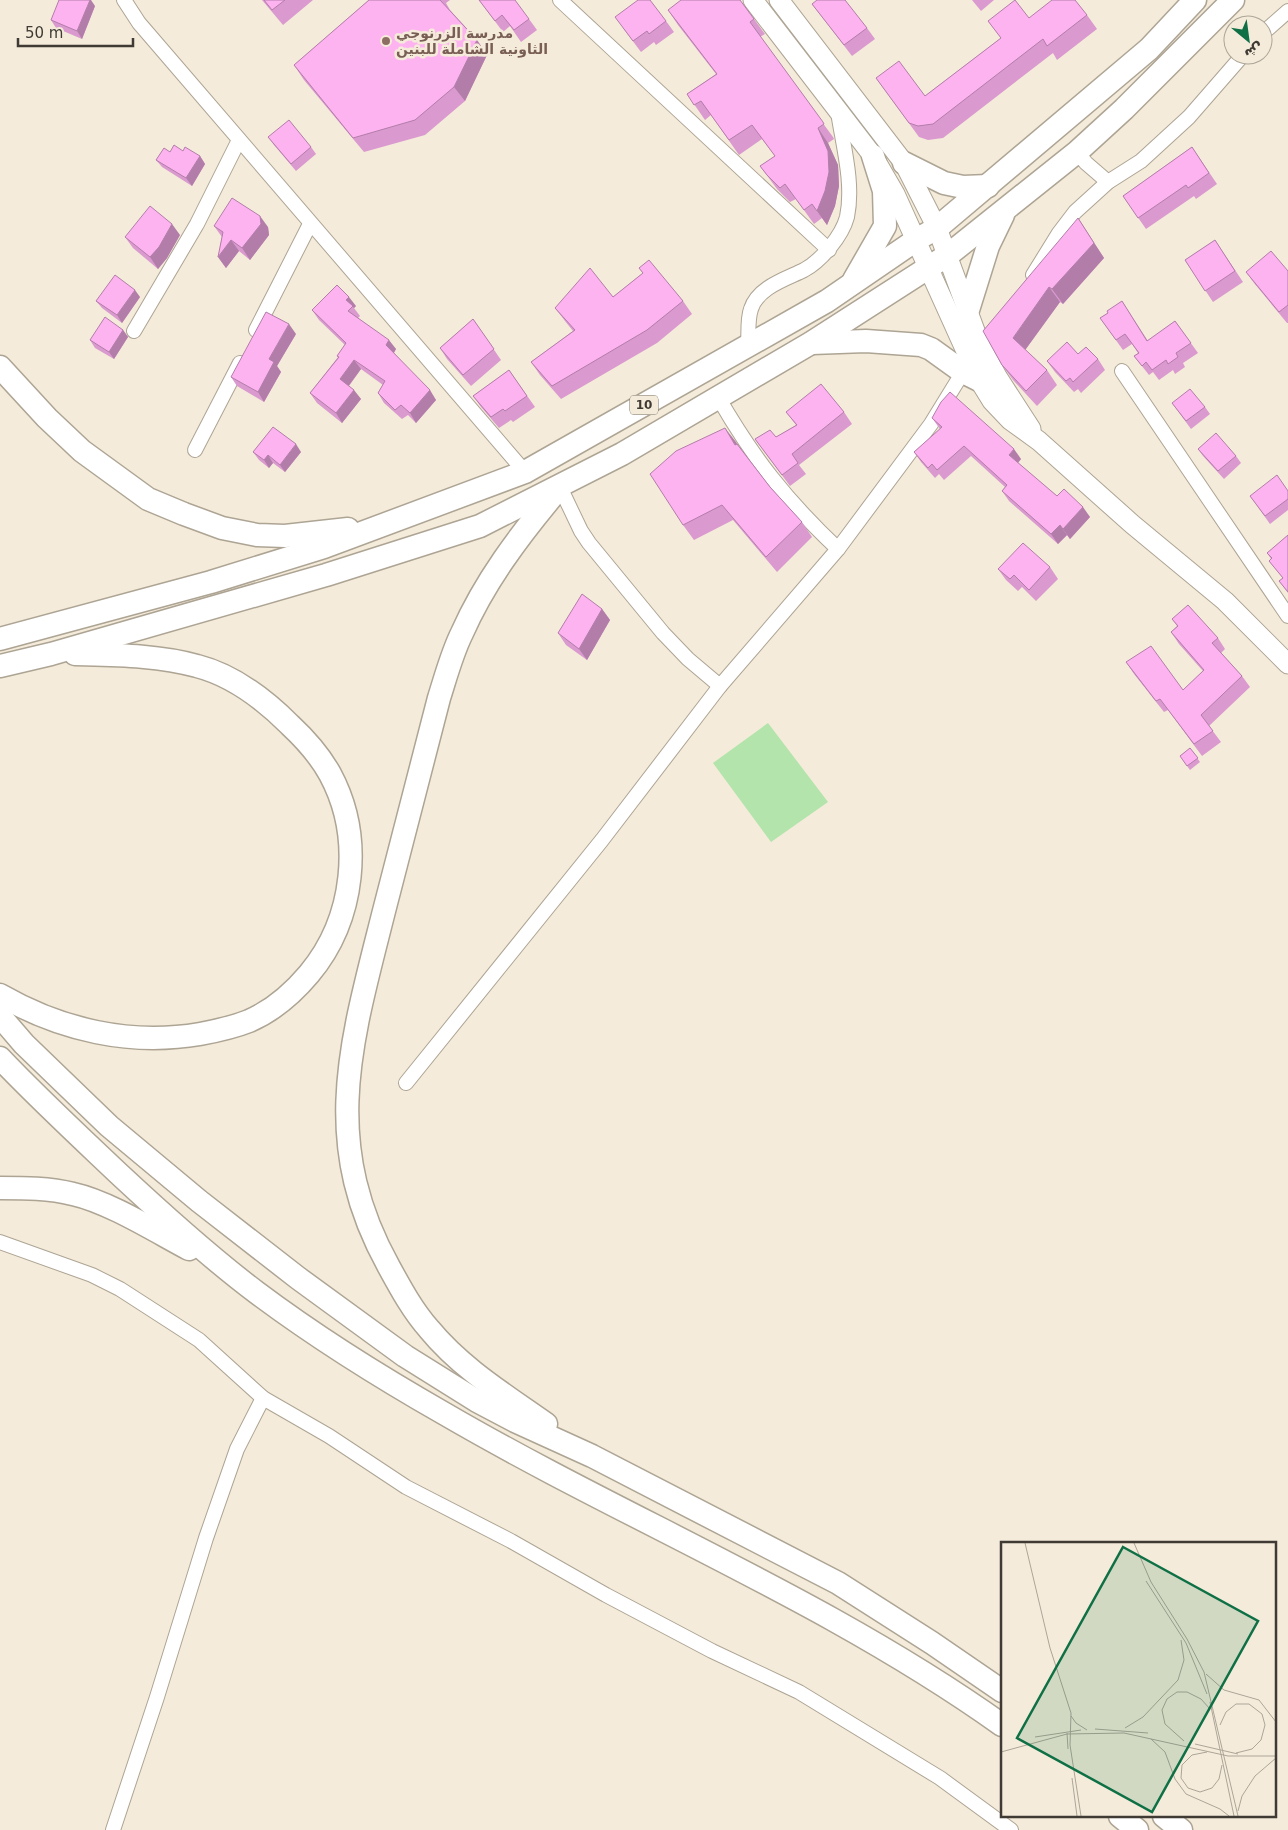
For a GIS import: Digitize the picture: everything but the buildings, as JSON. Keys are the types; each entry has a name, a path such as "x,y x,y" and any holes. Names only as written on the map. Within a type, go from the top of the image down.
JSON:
{"highway":[{"name":"10","path":"0,639 220,579 324,548 524,472 828,301 916,240 937,228 1149,49 1195,0"},
{"name":"10","path":"0,666 51,654 326,575 480,526 622,454 811,343 929,269 948,255 1077,152 1124,109 1233,0"},
{"path":"851,285 885,226 884,191 872,156"},
{"path":"904,163 944,183 963,187 988,186"},
{"path":"968,310 988,246 1007,209"},
{"path":"811,343 866,340 911,343 931,349 971,376"},
{"path":"0,367 47,418 82,452 148,499 184,514 222,528 256,535 310,534 391,523"},
{"path":"560,487 514,544 477,603 461,634 448,667 358,1014 348,1074 346,1105 350,1155 358,1194 367,1223 379,1250 411,1306 440,1342 468,1368 592,1456"},
{"path":"0,995 34,1013 101,1034 148,1038 171,1037 211,1032 231,1027 250,1021 268,1010 300,984 325,951 340,920 347,894 350,873 349,832 338,792 329,773 305,740 263,701 242,687 198,666 166,659 51,654"},
{"path":"0,1016 24,1044 109,1126 199,1201 298,1278 405,1356 441,1380 515,1421 592,1456 838,1583 1001,1690"},
{"path":"0,1058 63,1122 153,1206 224,1267 320,1337 444,1414 571,1484 857,1632 938,1681 1001,1724"},
{"path":"0,1188 30,1187 74,1194 107,1206 224,1267"},
{"path":"1122,1818 1137,1830"},
{"path":"1166,1818 1181,1830"}],"main road":[{"path":"753,0 838,108 872,156 895,194 929,269 971,376 1010,420 1039,441 1132,524 1225,601 1288,664"},
{"path":"779,0 904,163 937,228 981,346 998,378 1039,441"}],"street":[{"path":"124,0 139,24 524,472"},
{"path":"560,0 829,250"},
{"path":"1273,24 1288,11"},
{"path":"1025,288 1059,233 1075,212 1108,182 1141,161 1189,117 1234,65"},
{"path":"748,347 751,309 758,297 771,285 806,269 829,250 846,220 849,204 848,174 838,108"},
{"path":"134,331 197,224 239,140"},
{"path":"1077,152 1086,163 1108,182"},
{"path":"196,450 310,224"},
{"path":"981,346 993,332"},
{"path":"1122,371 1288,616"},
{"path":"406,1084 602,840 720,686 838,549 931,424 971,376"},
{"path":"718,397 743,439 783,494 838,549"},
{"path":"560,487 589,544 663,633 688,659 720,686"},
{"path":"0,1242 92,1275 120,1289 199,1340 263,1398 329,1436 406,1486 712,1651 800,1692 940,1778 1011,1830"},
{"path":"113,1830 157,1697 206,1538 237,1449 263,1398"}],"green space":[{"path":"768,723 828,802 771,842 713,763"}],"place":[{"name":"مدرسة الزرنوجي الثاونية الشاملة للبنين","path":"386,41"}]}
